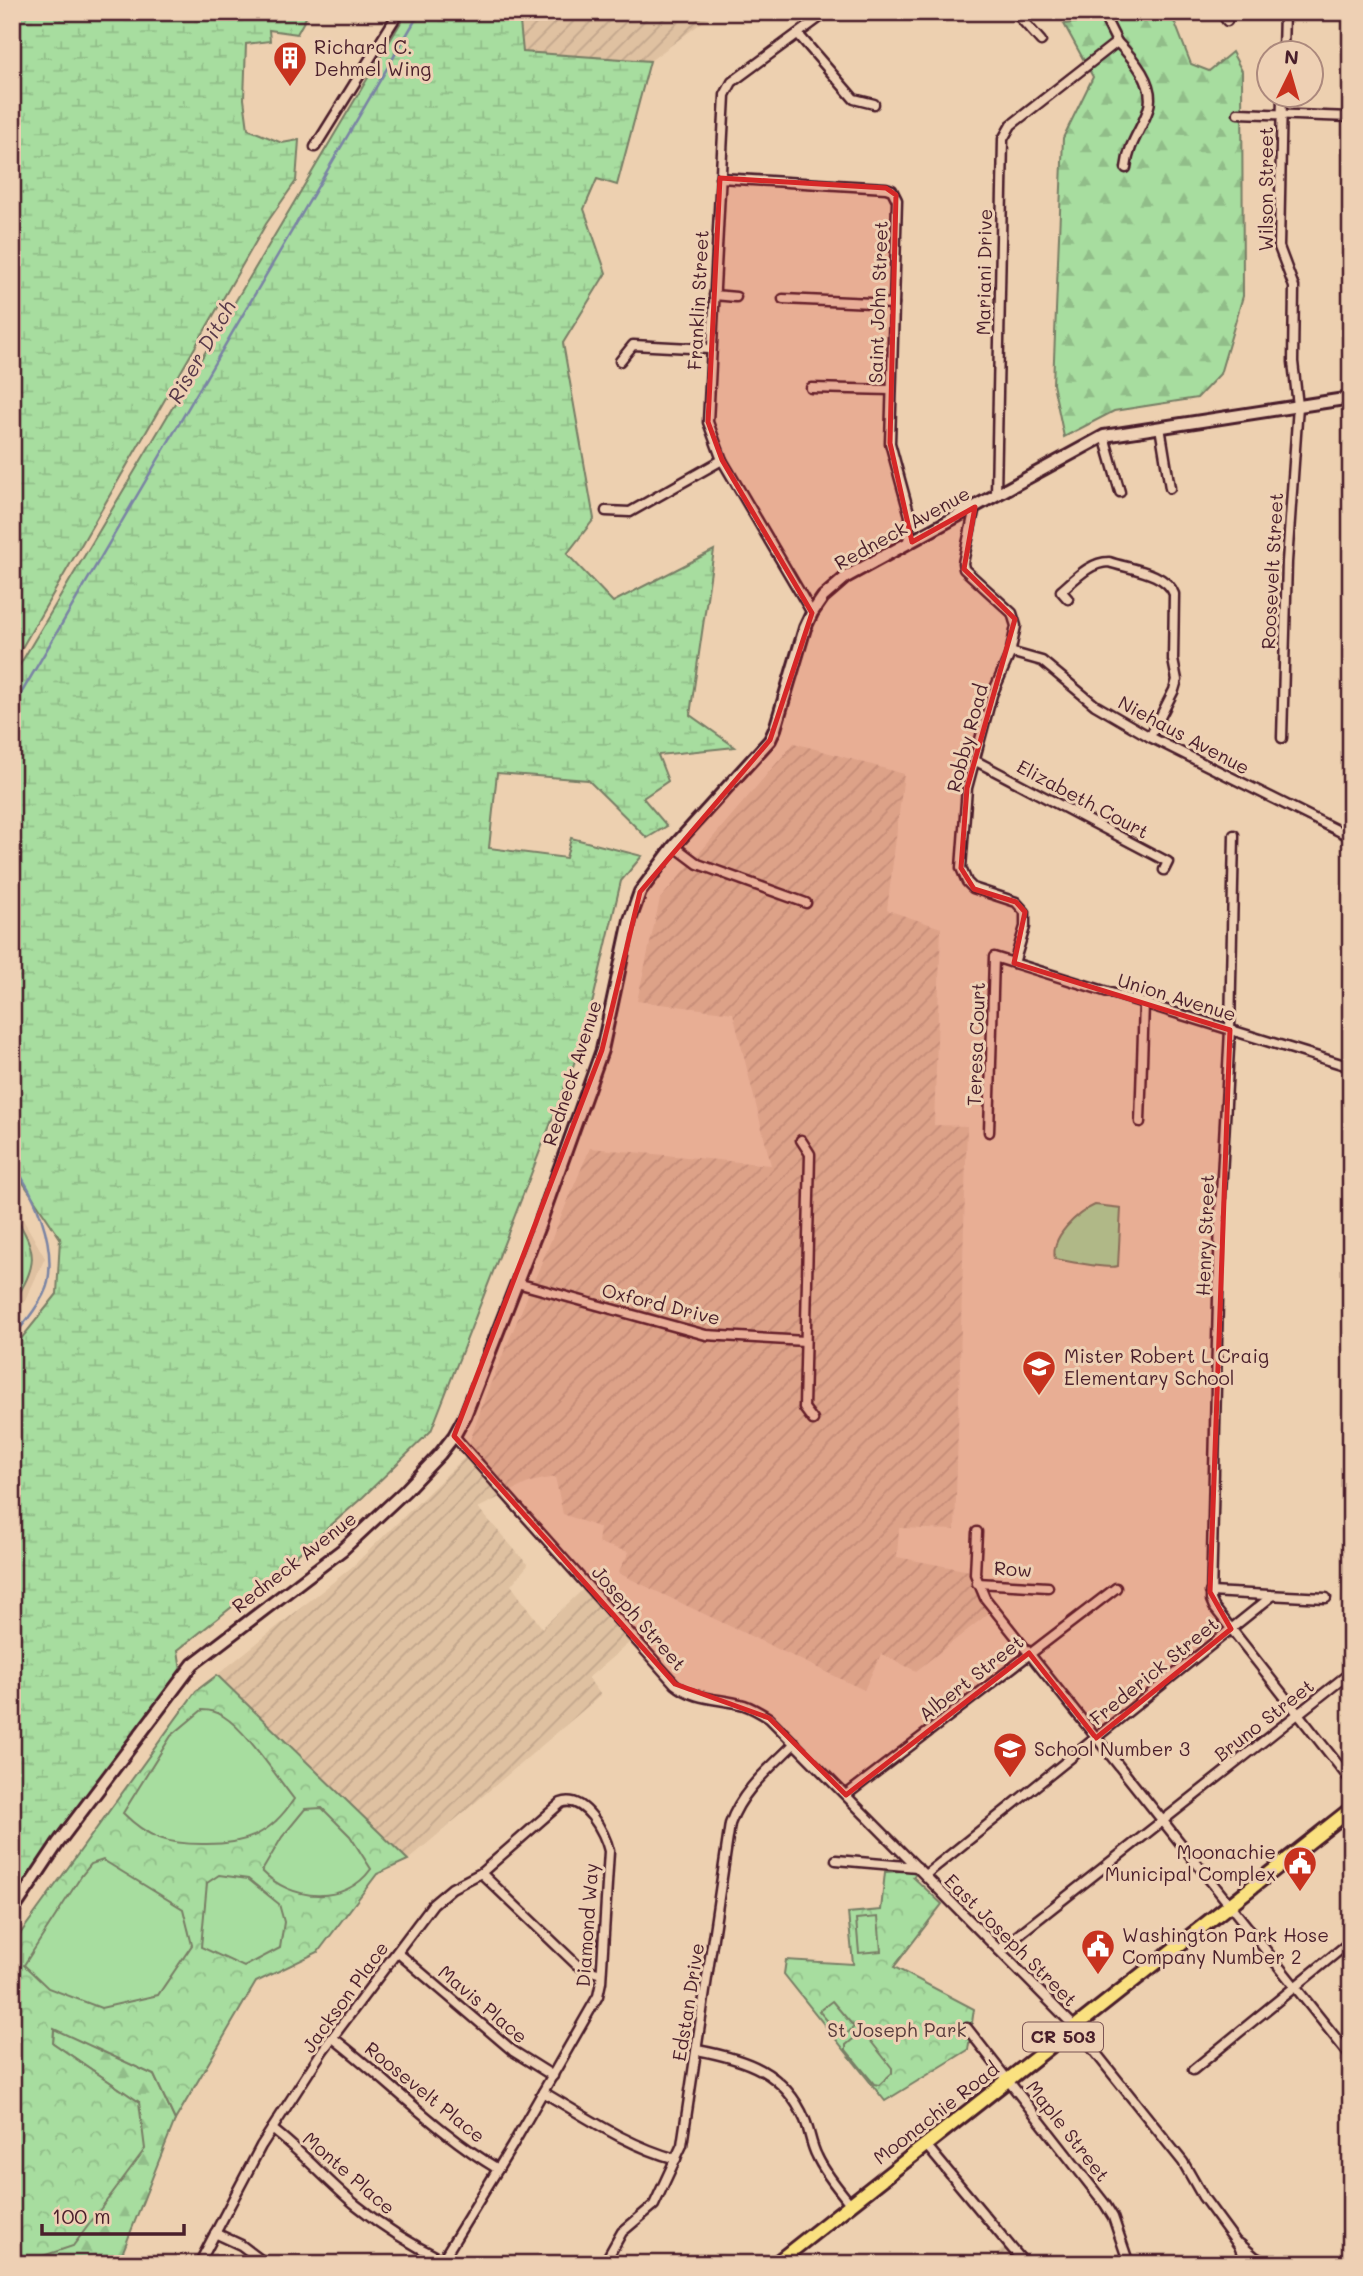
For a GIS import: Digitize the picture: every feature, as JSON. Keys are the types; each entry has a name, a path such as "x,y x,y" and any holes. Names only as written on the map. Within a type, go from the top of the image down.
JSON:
{"main road":[{"name":"Moonachie Road","path":"775,2264 1351,1809"}],"street":[{"path":"315,147 399,12"},
{"name":"Franklin Street","path":"811,613 722,460 708,422 725,95 728,88 827,12"},
{"path":"1015,12 1041,41"},
{"path":"1102,12 1117,42 1134,60 1147,85 1150,107 1128,151 1126,168"},
{"path":"1221,12 1227,21"},
{"path":"1283,38 1284,12"},
{"path":"798,34 854,99 874,104"},
{"name":"Mariani Drive","path":"996,495 1003,139 1011,125 1117,42"},
{"name":"Wilson Street","path":"1281,108 1279,247 1294,286 1293,362 1297,406"},
{"path":"1238,113 1351,117"},
{"name":"Saint John Street","path":"720,178 892,190 897,200 890,443 910,516 908,544"},
{"path":"714,295 736,297"},
{"path":"783,299 894,304"},
{"path":"620,361 633,345 710,349"},
{"path":"811,388 891,390"},
{"name":"Redneck Avenue","path":"12,1912 64,1835 192,1664 342,1550 405,1491 454,1436 465,1416 517,1283 602,1050 634,905 648,880 674,846 770,740 805,628 811,613 823,597 846,577 1104,436 1351,398"},
{"name":"Roosevelt Street","path":"1282,738 1287,562 1297,406"},
{"path":"1160,427 1170,488"},
{"path":"1104,436 1120,492"},
{"path":"606,511 630,512 722,460"},
{"name":"Robby Road","path":"975,507 964,569 1012,613 1016,626 1010,652 992,695 967,788 961,868 973,888 1016,902 1025,912 1025,927 1014,963"},
{"path":"1068,599 1061,591 1094,564 1101,562 1110,562 1162,579 1171,587 1174,594 1173,660 1177,680 1150,737"},
{"name":"Niehaus Avenue","path":"1010,652 1042,661 1095,705 1150,737 1351,837"},
{"name":"Elizabeth Court","path":"974,760 1168,862 1164,870"},
{"name":"Henry Street","path":"1234,835 1230,1030 1220,1213 1210,1592 1214,1607 1351,1781"},
{"path":"674,846 698,864 806,903"},
{"name":"Union Avenue","path":"993,957 1351,1068"},
{"name":"Teresa Court","path":"989,1132 993,957"},
{"path":"1140,1122 1143,1003"},
{"path":"801,1140 810,1154 804,1408 813,1420"},
{"name":"Oxford Drive","path":"517,1283 706,1335 805,1341"},
{"name":"Joseph Street","path":"454,1436 675,1684 694,1695 744,1706 769,1718 917,1867"},
{"path":"977,1532 977,1583 985,1598 1351,2057"},
{"name":"Row","path":"977,1583 1048,1587"},
{"name":"Albert Street","path":"846,1795 1116,1588"},
{"path":"1210,1592 1326,1598"},
{"name":"Frederick Street","path":"925,1875 1272,1596"},
{"name":"Bruno Street","path":"999,1950 1351,1672"},
{"name":"Edstan Drive","path":"604,2264 622,2232 653,2205 676,2159 685,2132 730,1824 741,1799 794,1743"},
{"name":"Jackson Place","path":"199,2264 272,2129 332,2038 442,1895 481,1873 561,1803 573,1801"},
{"name":"Diamond Way","path":"441,2262 593,2008 601,1973 608,1851 607,1841 600,1827 580,1804 573,1801"},
{"path":"836,1860 917,1867"},
{"name":"East Joseph Street","path":"917,1867 1075,2027 1183,2162 1203,2197 1233,2237 1249,2252 1268,2264"},
{"path":"481,1873 576,1964 601,1973"},
{"path":"1193,2070 1351,1941"},
{"name":"Mavis Place","path":"397,1952 513,2051 553,2076"},
{"name":"Maple Street","path":"967,2028 1105,2204 1116,2224 1129,2264"},
{"name":"Roosevelt Place","path":"332,2038 408,2099 436,2127 466,2150 498,2169"},
{"path":"697,2050 739,2058 753,2064 777,2081 798,2106 823,2169 851,2205"},
{"path":"543,2092 643,2148 676,2159"},
{"name":"Monte Place","path":"272,2129 380,2224 441,2262"},
{"path":"926,2145 1025,2264"},
{"path":"215,2233 241,2245 265,2264"},
{"name":"East Joseph Street","path":"1233,2237 1246,2264"}],"highlighted area":[{"path":"720,178 886,188 896,195 890,443 912,542 975,507 964,569 1015,619 967,788 961,868 974,889 1016,902 1025,912 1014,963 1230,1030 1210,1592 1231,1629 1096,1738 1029,1653 846,1795 769,1718 675,1684 454,1436 602,1050 640,892 770,740 812,613 722,460 708,422"}],"shaded area":[{"path":"520,12 716,12 650,61 522,52"},
{"path":"794,743 904,774 887,910 941,928 934,1125 967,1126 955,1530 899,1528 897,1557 975,1572 994,1609 916,1671 881,1654 864,1690 618,1573 629,1552 598,1543 600,1528 563,1514 555,1477 530,1482 478,1508 528,1565 511,1585 542,1628 590,1583 637,1636 588,1678 601,1695 408,1860 217,1675 352,1567 464,1458 487,1392 590,1148 771,1165 733,1013 637,1001 660,899"},
{"path":"12,1200 45,1258 12,1329"},
{"path":"1008,2243 1026,2264 987,2264"}],"green space":[{"path":"12,12 309,12 297,34 269,30 270,41 246,44 244,99 248,129 282,143 299,140 296,181 266,224 12,665"},
{"path":"407,12 519,12 523,52 650,61 617,185 597,179 584,209 606,273 563,343 594,519 567,554 613,602 714,550 690,715 735,747 658,755 668,781 643,798 667,826 647,838 588,780 497,773 489,848 566,858 571,838 642,856 621,881 584,1038 431,1431 363,1497 297,1555 178,1650 182,1677 12,1915 12,1350 57,1294 60,1238 12,1166 12,678"},
{"path":"1120,12 1159,12 1175,23 1191,64 1209,71 1232,52 1242,71 1243,296 1220,374 1197,398 1114,411 1064,437 1053,384 1063,138 1093,77 1064,24 1114,18"},
{"path":"1095,1205 1121,1208 1118,1266 1098,1266 1055,1259 1057,1242 1066,1227"},
{"path":"12,1211 27,1238 32,1259 27,1279 12,1306"},
{"path":"217,1675 408,1860 377,1874 318,1952 256,1982 175,2120 154,2075 54,2029 53,2043 139,2102 145,2149 73,2246 26,2264 12,2264 12,1945 196,1691"},
{"path":"202,1710 220,1714 232,1723 260,1754 294,1799 276,1821 244,1840 217,1844 168,1841 150,1834 123,1813 171,1736"},
{"path":"322,1808 350,1836 371,1869 360,1881 333,1894 318,1895 288,1889 262,1871 282,1837 305,1809"},
{"path":"103,1860 183,1909 192,1945 158,1995 101,2008 48,1988 24,1965 82,1875 91,1864"},
{"name":"St Joseph Park","path":"919,1870 913,1877 942,1904 894,1967 974,2009 968,2050 885,2101 784,1974 786,1960 853,1964 848,1913 881,1910 885,1872"},
{"path":"219,1875 248,1879 279,1904 284,1922 280,1948 244,1967 201,1947 207,1883"},
{"path":"878,1917 881,1951 859,1953 856,1919"},
{"path":"832,2001 854,2027 842,2038 819,2011"},
{"path":"54,2028 154,2075 175,2120 118,2264 26,2264 139,2102 53,2043"},
{"path":"859,2034 865,2034 892,2068 892,2073 879,2085 874,2084 846,2050 846,2045"}],"waterway":[{"name":"Riser Ditch","path":"12,709 420,12"},
{"name":"Riser Ditch","path":"12,1163 36,1204 49,1251 48,1282 43,1296 12,1337"}],"place":[{"name":"Richard C. Dehmel Wing","path":"290,88"},
{"name":"Mister Robert L Craig Elementary School","path":"1039,1397"},
{"name":"School Number 3","path":"1010,1779"},
{"name":"Moonachie Municipal Complex","path":"1300,1893"},
{"name":"Washington Park Hose Company Number 2","path":"1098,1976"}]}
